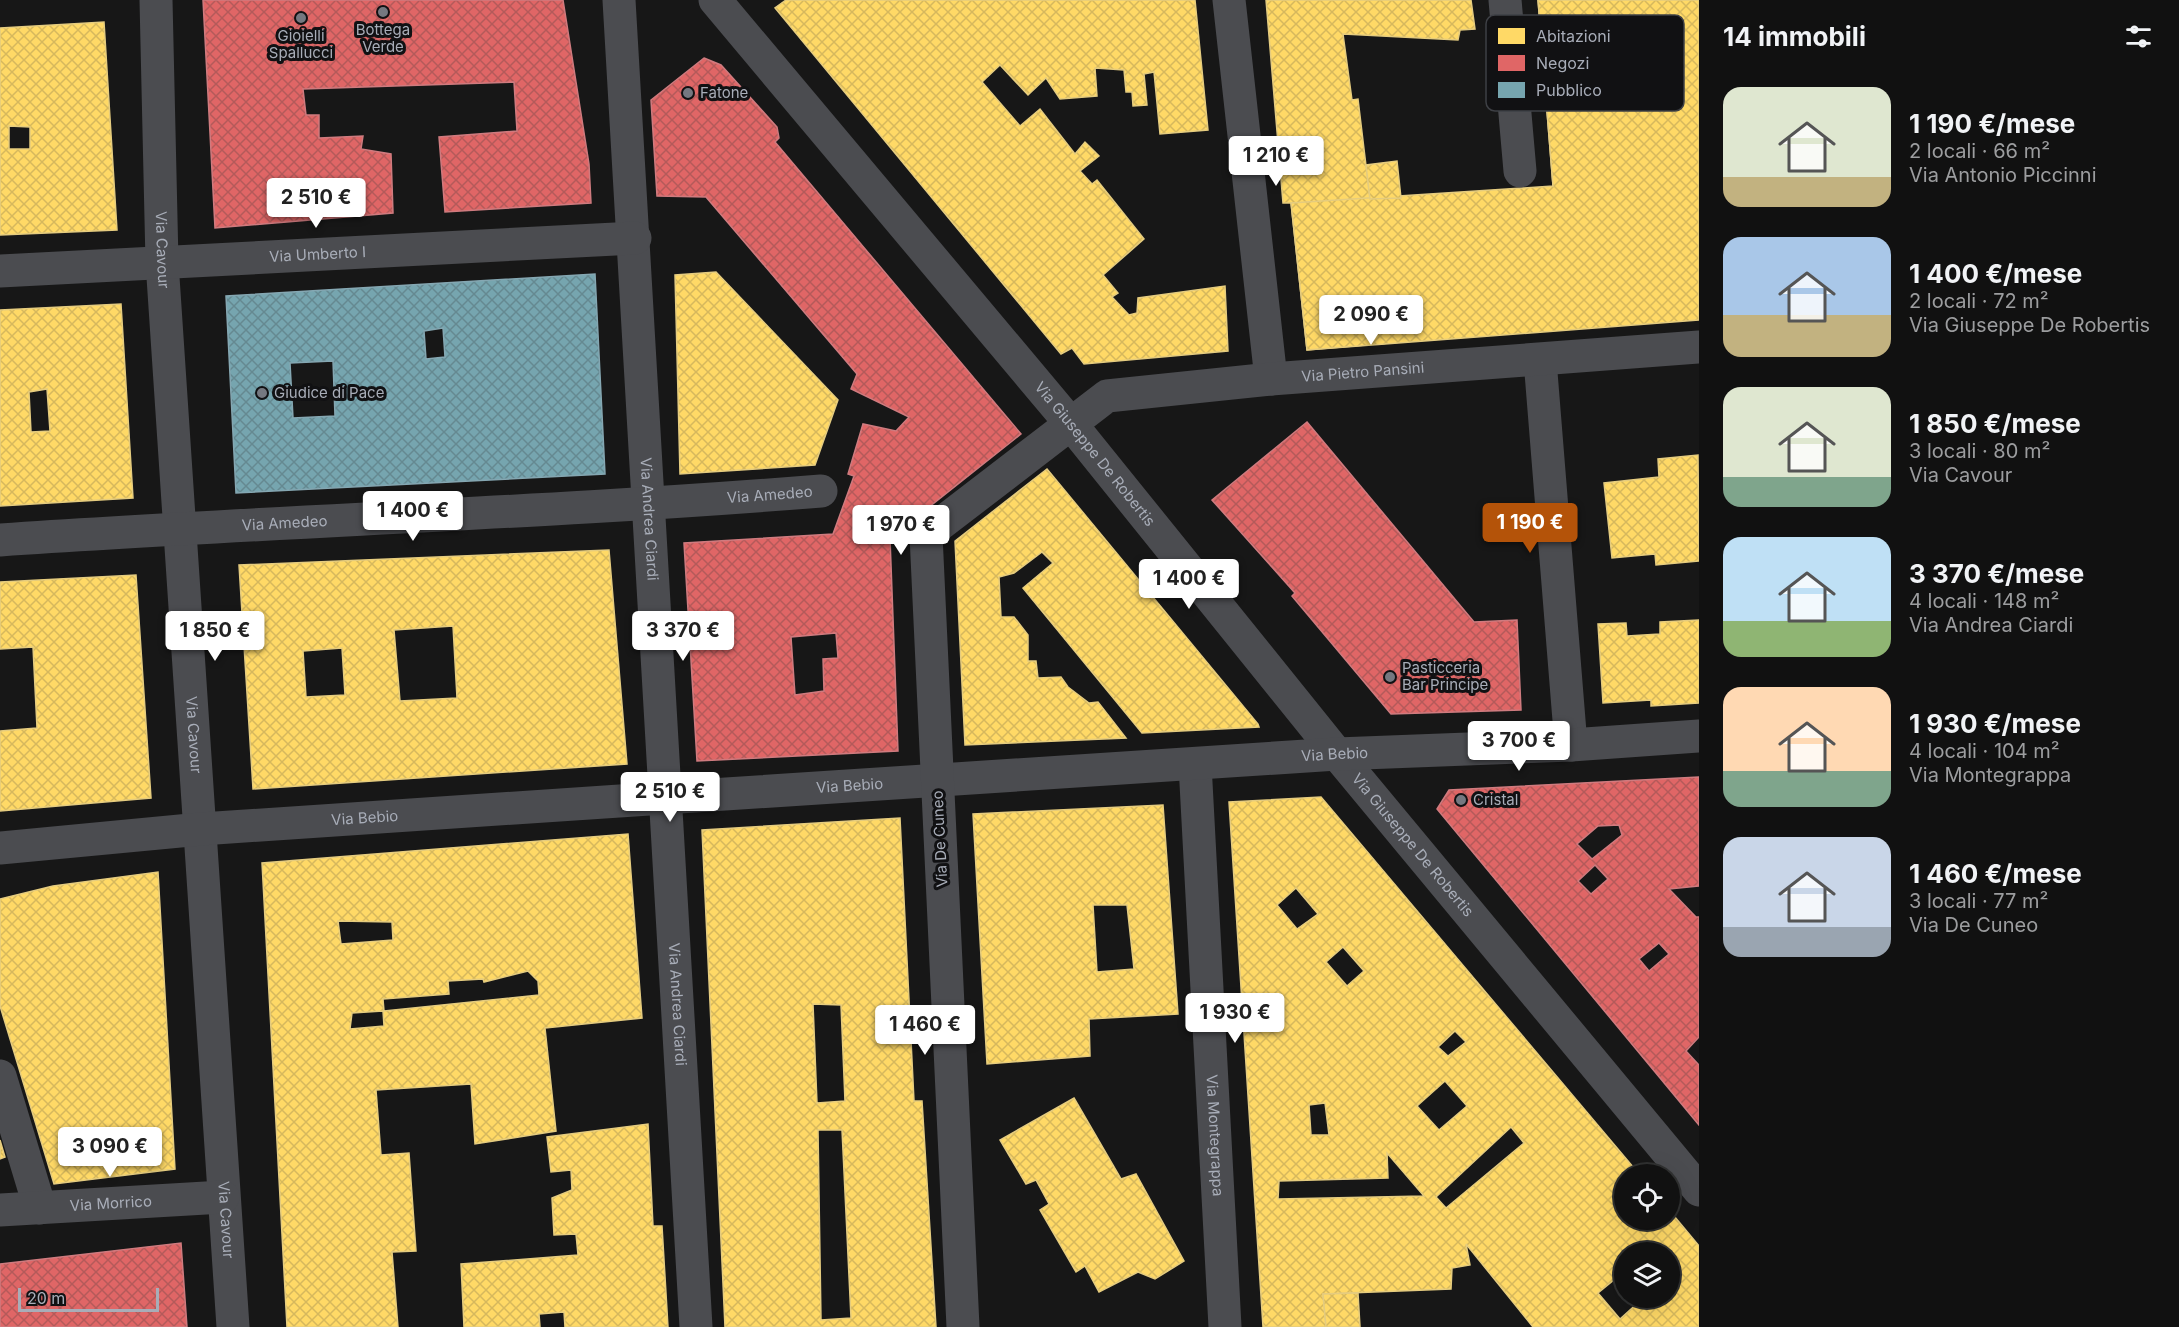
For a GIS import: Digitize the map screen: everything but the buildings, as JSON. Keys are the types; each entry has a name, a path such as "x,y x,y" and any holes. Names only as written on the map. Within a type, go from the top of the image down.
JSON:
{"street":[{"name":"Via Cavour","path":"156,0 162,262 233,1327"},
{"name":"Via Andrea Ciardi","path":"619,0 651,505 664,798 696,1327"},
{"name":"Via Giuseppe De Robertis","path":"715,0 1071,424 1337,754 1699,1190"},
{"path":"1229,0 1271,379"},
{"path":"1505,0 1506,15"},
{"path":"1515,111 1520,171"},
{"name":"Via Umberto I","path":"0,271 635,238"},
{"name":"Via Pietro Pansini","path":"1071,424 1107,396 1271,379 1699,348"},
{"path":"1540,360 1571,745"},
{"name":"Via De Cuneo","path":"963,1327 926,535 1071,424"},
{"name":"Via Amedeo","path":"0,540 180,528 651,505 821,491"},
{"name":"Via Bebio","path":"0,848 201,829 664,798 937,782 1337,754 1571,745 1699,736"},
{"name":"Via Montegrappa","path":"1195,764 1225,1327"},
{"path":"0,1076 40,1208"},
{"name":"Via Morrico","path":"0,1210 223,1197"}],"place":[{"name":"Bottega Verde","path":"383,12"},
{"name":"Gioielli Spallucci","path":"301,18"},
{"name":"Fatone","path":"688,93"},
{"name":"Giudice di Pace","path":"262,393"},
{"name":"Pasticceria Bar Principe","path":"1390,677"},
{"name":"Cristal","path":"1461,800"}]}
